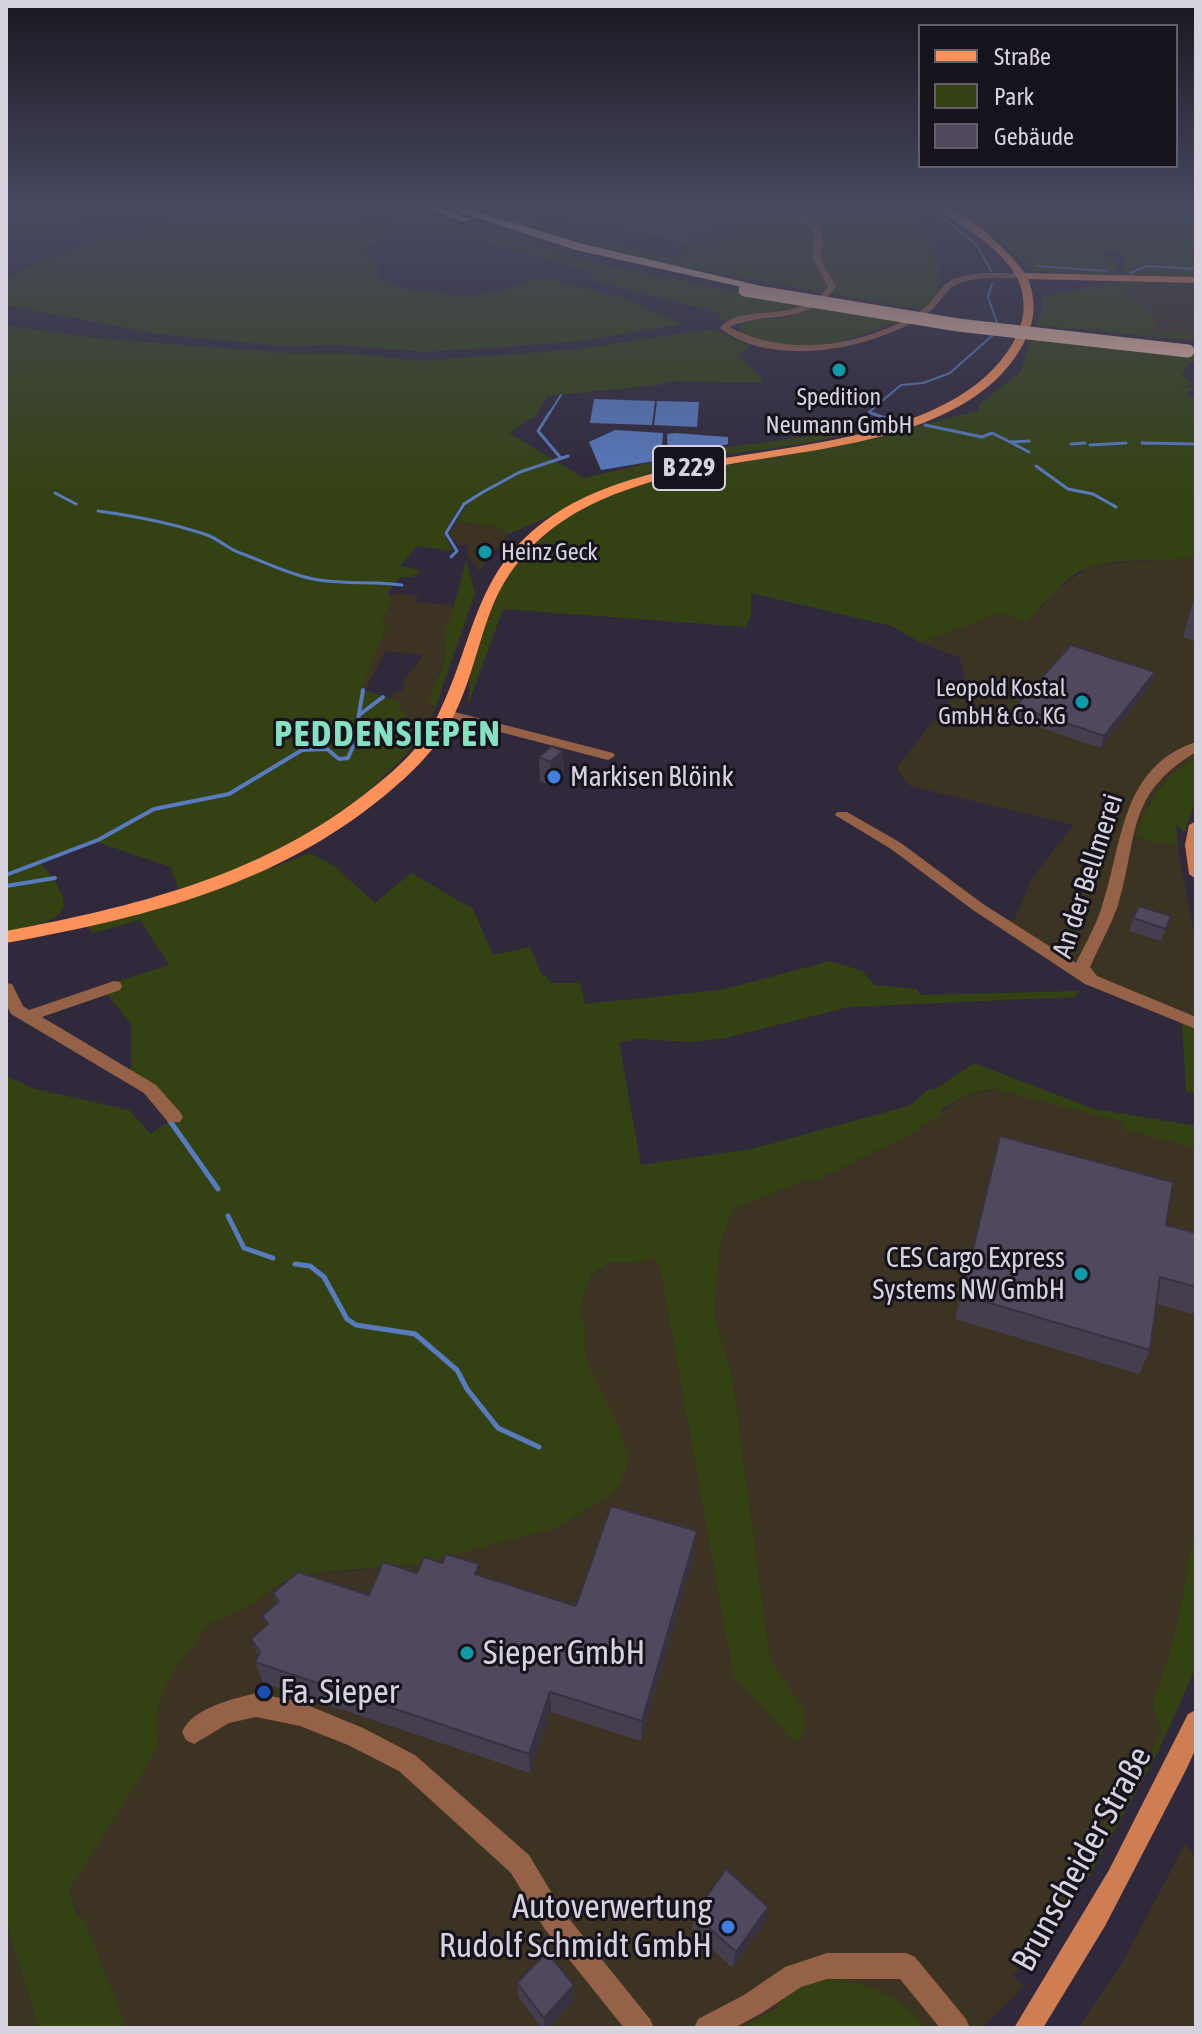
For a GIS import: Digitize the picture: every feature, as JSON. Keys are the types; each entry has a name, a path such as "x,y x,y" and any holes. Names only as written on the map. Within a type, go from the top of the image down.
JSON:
{"highway":[{"path":"828,302 972,327 1192,348"}],"main road":[{"name":"B 229","path":"6,937 57,928 199,890 293,853 349,817 415,761 447,714 488,594 510,560 543,529 596,497 634,483 717,462 875,431 947,407 981,387 1004,364 1029,322 1029,302"},
{"path":"1196,825 1192,845 1196,874"},
{"name":"Brunscheider Straße","path":"1027,2028 1057,1983 1151,1818 1196,1722"}],"street":[{"path":"816,302 804,310 745,318 724,328 734,337 756,346 800,348 874,334 927,311 935,302"},
{"path":"447,714 608,756"},
{"name":"An der Bellmerei","path":"1086,976 1082,967 1110,906 1131,810 1160,770 1196,746"},
{"name":"An der Bellmerei","path":"842,815 905,852 978,907 1086,976"},
{"path":"1086,976 1122,995 1196,1023"},
{"path":"28,1016 114,986"},
{"path":"6,988 17,1010 150,1089 174,1117"},
{"path":"194,1732 224,1713 256,1705 314,1720 407,1763 520,1864 553,1919 641,2028"},
{"path":"707,2028 753,2004 794,1976 827,1966 906,1966 957,2028"}],"shaded area":[{"path":"1138,302 1196,302 1196,333 1153,333 1156,315"},
{"path":"457,521 500,527 508,534 479,571 467,554 468,545 459,545 449,533"},
{"path":"1196,557 1196,757 1163,784 1148,804 1136,838 1178,846 1196,946 1196,1017 1098,979 1007,922 1014,920 1032,878 1074,825 910,786 896,768 965,681 960,658 919,642 1001,613 1041,609 1052,592 1092,565"},
{"path":"397,593 419,596 415,602 452,605 445,657 431,693 431,707 435,709 429,724 413,724 400,709 399,701 390,698 395,692 402,692 405,684 402,683 423,655 386,651 365,690 360,689 387,626 381,623 380,613 389,610 391,596"},
{"path":"994,1089 1123,1122 1122,1128 1196,1148 1196,1508 1188,1574 1167,1666 1152,1705 1162,1733 1079,1875 1013,1976 1024,1986 983,2028 925,2028 778,2008 741,2028 126,2028 69,1891 158,1748 157,1710 170,1676 208,1625 252,1604 285,1581 312,1573 365,1570 558,1527 610,1495 620,1484 618,1425 586,1360 585,1325 579,1311 591,1276 610,1262 639,1263 653,1257 660,1267 733,1675 795,1742 802,1707 770,1659 732,1375 714,1317 720,1244 734,1209 801,1182 817,1180 907,1136 964,1096"},
{"path":"1185,1844 1196,1858 1196,2028 1078,2028 1121,1965"},
{"path":"6,1922 39,2028 6,2028"}],"green space":[{"path":"6,302 633,302 682,324 574,342 426,352 341,345 282,346 157,334 6,305"},
{"path":"676,302 788,302 808,306 715,322 723,314"},
{"path":"876,302 933,302 922,310"},
{"path":"1042,302 1138,302 1156,315 1154,333 1196,333 1196,341 1035,325"},
{"path":"815,307 900,321 830,343 801,347 738,337 741,322 787,317"},
{"path":"6,326 104,339 289,353 346,353 420,361 579,349 712,329 750,346 739,356 761,378 761,383 673,381 547,396 537,415 509,433 584,478 706,450 863,429 817,441 677,464 632,479 508,534 500,527 457,521 466,505 461,504 444,533 453,551 417,546 400,566 420,570 414,577 400,577 387,593 391,596 387,613 380,615 384,616 381,623 387,625 361,689 399,701 400,709 413,724 429,724 407,753 380,780 318,827 283,846 248,864 178,889 171,867 97,842 41,863 62,894 60,913 40,924 6,931"},
{"path":"1031,339 1196,356 1196,364 1189,362 1182,375 1193,383 1178,389 1196,385 1186,395 1196,399 1196,557 1117,562 1087,568 1061,585 1026,621 1001,613 919,642 892,626 751,593 751,616 746,627 503,609 468,705 474,655 502,584 535,541 569,516 607,496 649,482 839,445 978,411 979,405 1021,371"},
{"path":"466,559 475,593 435,709 429,699 444,660 444,636"},
{"path":"1196,757 1196,801 1184,833 1178,825 1176,827 1178,846 1136,838 1145,813 1158,792 1175,773"},
{"path":"310,853 333,865 375,903 411,873 473,909 493,955 530,947 542,975 546,975 551,983 580,983 585,1004 720,990 831,961 862,971 875,985 917,989 920,995 1080,991 1074,997 849,1007 725,1038 692,1042 639,1039 619,1042 641,1165 752,1149 911,1105 930,1088 934,1090 974,1063 1094,1109 1196,1126 1196,1148 1122,1129 1123,1122 994,1089 954,1102 941,1109 941,1115 907,1136 817,1180 801,1182 734,1209 720,1244 714,1317 732,1375 770,1659 802,1707 805,1729 795,1743 733,1675 660,1267 653,1258 639,1263 610,1262 591,1275 579,1311 585,1325 586,1360 618,1425 628,1462 620,1484 610,1495 558,1527 420,1564 312,1573 285,1581 252,1604 208,1625 170,1676 157,1710 158,1748 69,1891 77,1915 84,1919 126,2028 39,2028 6,1922 6,1076 35,1089 129,1110 151,1134 171,1120 131,1076 131,1024 106,993 112,983 169,965 140,920 93,933 86,926 201,895"},
{"path":"1182,1023 1196,1028 1196,1094 1186,1092"},
{"path":"1196,1508 1196,1667 1159,1750 1087,1880 1050,1919 1162,1733 1152,1705 1180,1608"},
{"path":"826,1978 882,1992 905,2007 925,2028 741,2028 778,2008 783,1997"}],"water":[{"path":"594,399 655,401 652,425 590,423"},
{"path":"657,401 699,402 697,427 654,425"},
{"path":"615,430 663,433 661,460 601,470 589,442"},
{"path":"667,434 728,437 728,444 668,459"}],"building":[{"name":"Leopold Kostal GmbH & Co. KG","path":"1071,645 1155,672 1104,736 1016,706"},
{"path":"552,746 563,751 550,762 539,757"},
{"path":"1139,906 1171,916 1166,929 1133,918"},
{"name":"CES Cargo Express Systems NW GmbH","path":"1000,1136 1173,1182 1166,1225 1196,1233 1196,1287 1160,1277 1150,1350 962,1295"},
{"name":"Sieper GmbH","path":"611,1506 697,1531 642,1721 550,1692 529,1754 255,1662 260,1652 251,1639 268,1624 262,1616 279,1601 273,1593 298,1572 369,1595 383,1562 417,1573 424,1557 442,1563 446,1554 479,1564 475,1574 576,1606"},
{"name":"Autoverwertung Rudolf Schmidt GmbH","path":"726,1869 768,1907 736,1952 694,1914"},
{"path":"547,1952 574,1985 544,2018 517,1983"}],"waterway":[{"path":"990,302 998,326"},
{"path":"869,412 901,385 923,383 950,373 994,334"},
{"path":"549,414 561,395"},
{"path":"550,412 538,431 560,457"},
{"path":"874,414 871,413 885,418"},
{"path":"925,425 982,437 992,433 1010,442"},
{"path":"1010,442 1029,441"},
{"path":"1010,442 1029,452"},
{"path":"1071,444 1085,443"},
{"path":"1090,445 1126,443"},
{"path":"1142,443 1196,444"},
{"path":"451,557 457,551 446,533 464,504 520,472 568,456"},
{"path":"1036,466 1068,489 1093,494 1116,507"},
{"path":"55,493 76,504"},
{"path":"98,511 153,520 194,531 236,551 306,577 333,582 402,585"},
{"path":"6,875 98,840 154,809 229,794 302,750 327,749 339,759 348,758 354,744 363,690"},
{"path":"359,715 383,697"},
{"path":"6,886 55,878"},
{"path":"170,1121 218,1189"},
{"path":"228,1216 244,1248 273,1258"},
{"path":"295,1264 310,1266 324,1277 347,1319 356,1325 415,1334 457,1370 467,1389 498,1428 539,1447"}],"place":[{"name":"Spedition Neumann GmbH","path":"839,370"},
{"name":"Heinz Geck","path":"485,552"},
{"name":"Leopold Kostal GmbH & Co. KG","path":"1082,702"},
{"name":"Markisen Blöink","path":"554,777"},
{"name":"CES Cargo Express Systems NW GmbH","path":"1081,1274"},
{"name":"Sieper GmbH","path":"467,1653"},
{"name":"Fa. Sieper","path":"264,1692"},
{"name":"Autoverwertung Rudolf Schmidt GmbH","path":"728,1927"}],"district":[{"name":"PEDDENSIEPEN","path":"388,735"}]}
